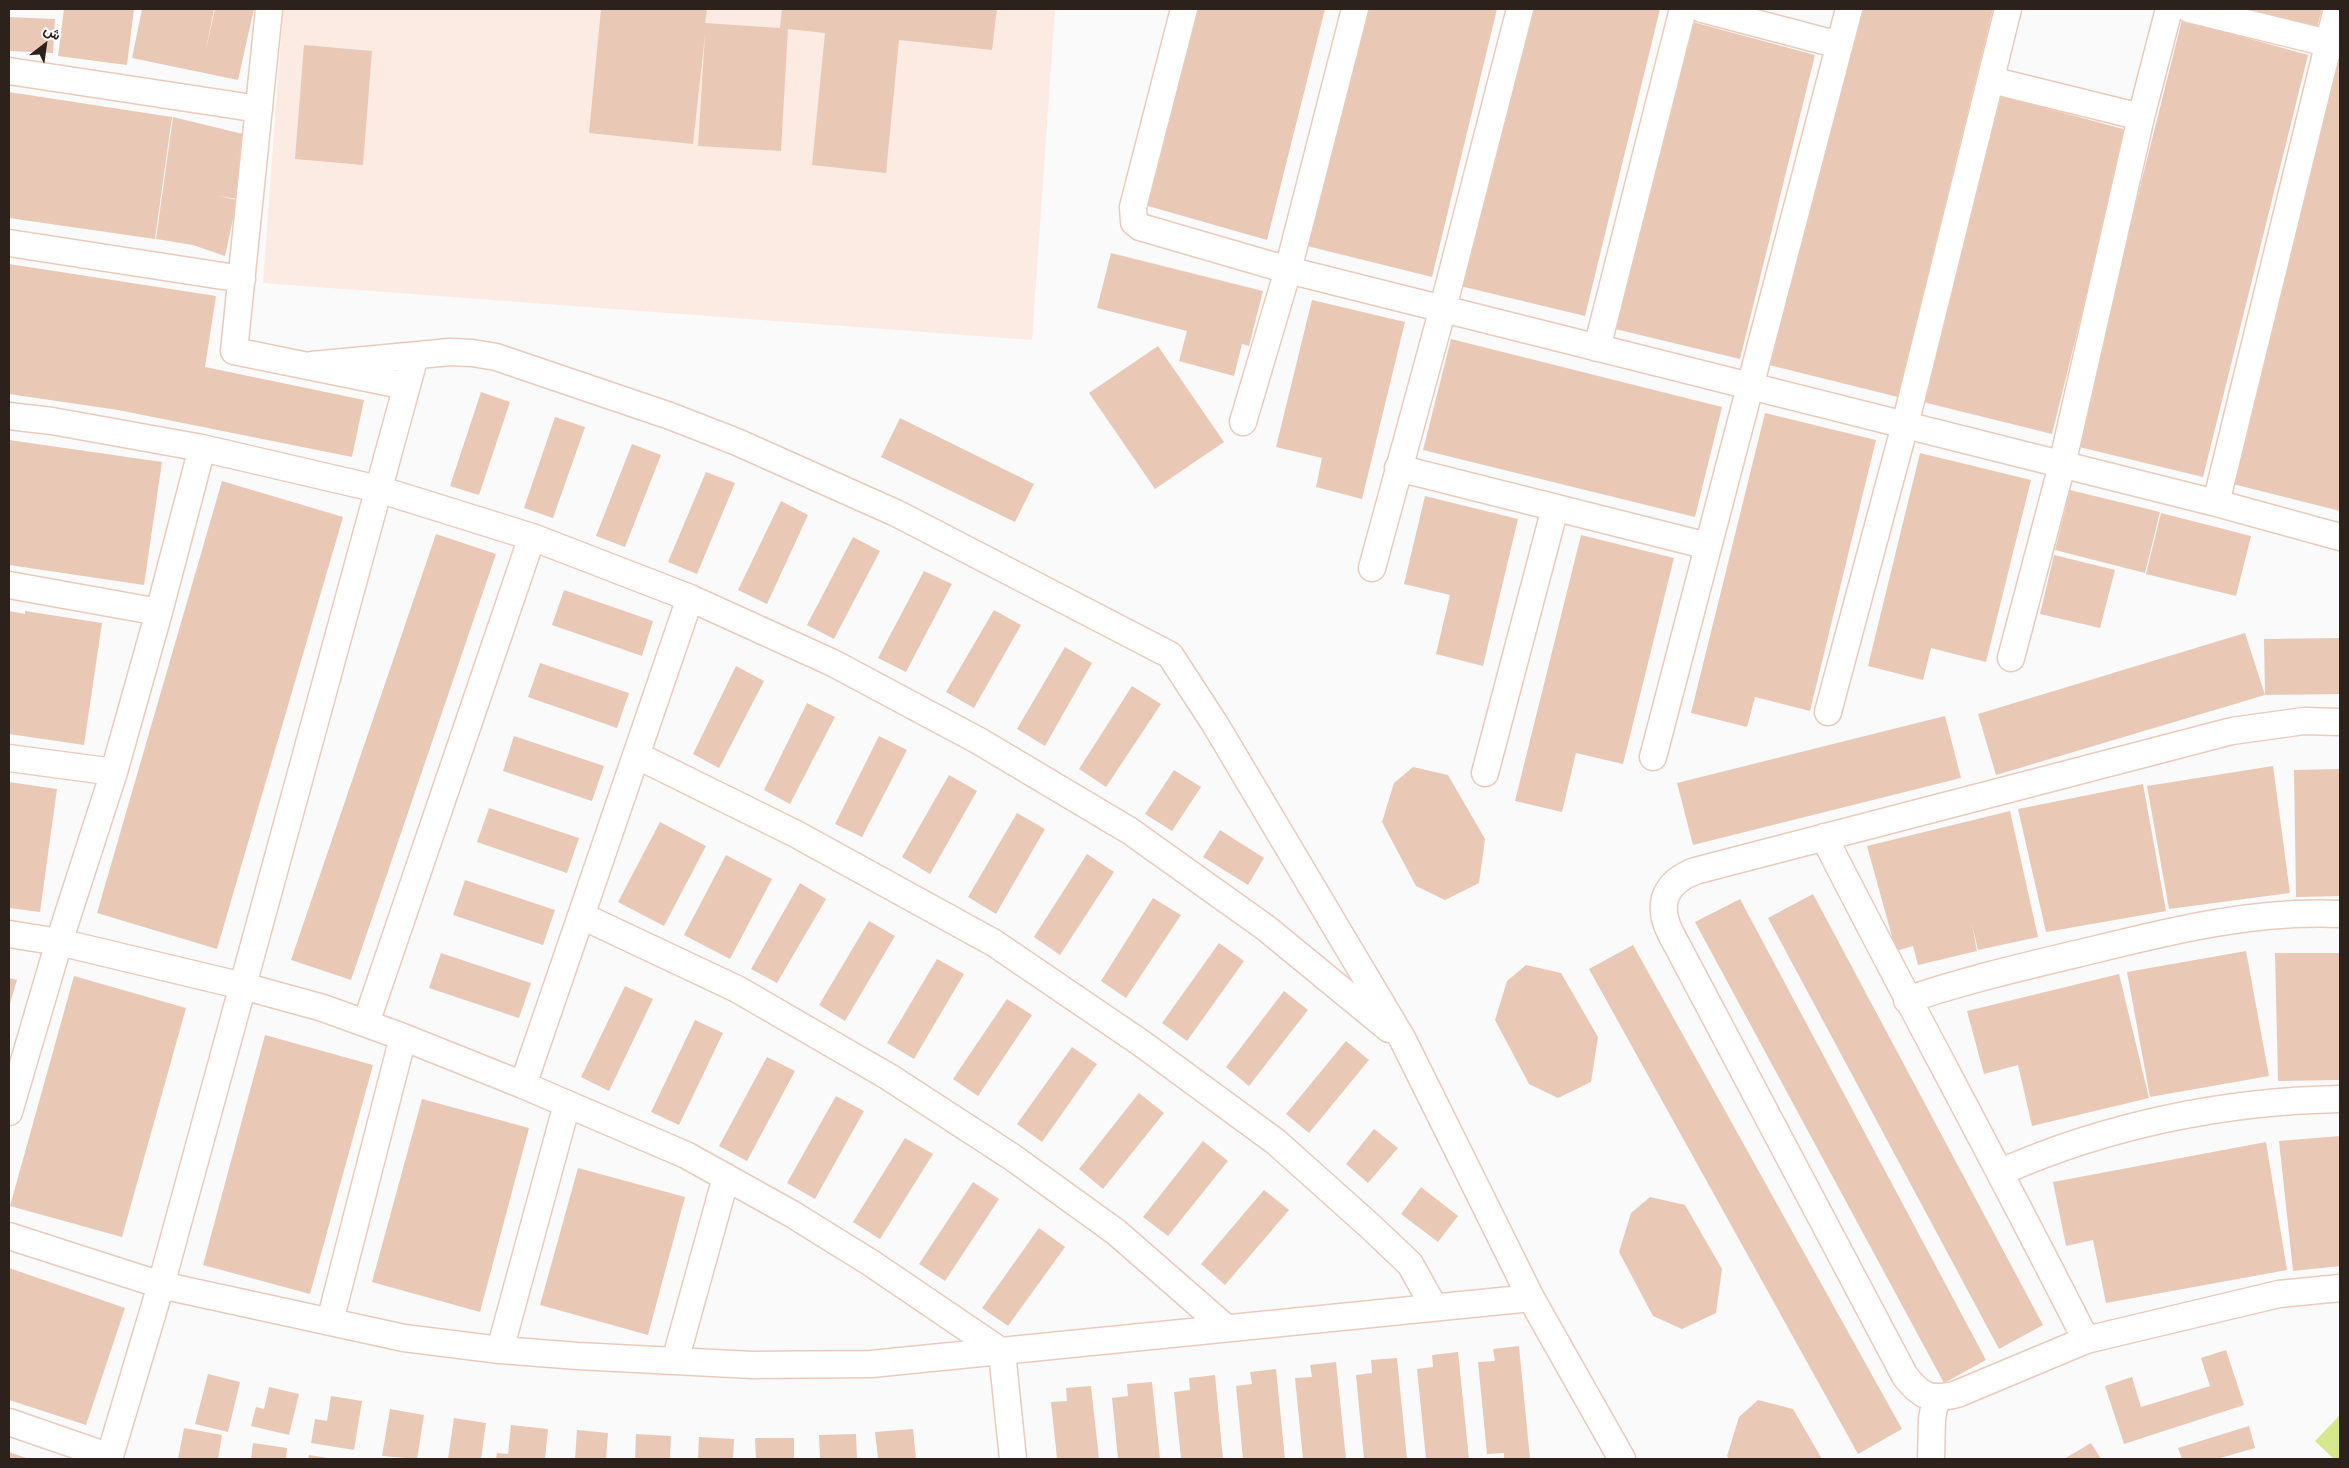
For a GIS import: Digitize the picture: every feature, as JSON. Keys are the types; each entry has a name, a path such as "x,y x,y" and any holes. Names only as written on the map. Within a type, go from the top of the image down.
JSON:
{"street":[{"path":"270,9 234,351 312,365 406,386"},
{"path":"1184,9 1133,207 1134,222 1146,230 1288,270 2216,503 2340,537"},
{"path":"1243,422 1288,270 1355,9"},
{"path":"1372,568 1443,308 1520,9"},
{"path":"1598,348 1683,9"},
{"path":"1702,9 1839,45"},
{"path":"1653,757 1849,9"},
{"path":"1828,712 1905,425 2008,9"},
{"path":"2012,658 2062,465 2141,117 2169,9"},
{"path":"2189,9 2334,44"},
{"path":"2216,503 2334,44 2337,9"},
{"path":"9,71 259,109"},
{"path":"1991,80 2141,117"},
{"path":"9,242 242,279"},
{"path":"312,365 450,352 496,357 670,416 737,442 898,514 1170,655 1215,724 1403,1040 1532,1298 1622,1459"},
{"path":"9,1422 109,1458 161,1286 414,356"},
{"path":"9,416 52,421 202,448 378,489 532,537 690,598 833,663 979,741 1130,831 1266,928 1403,1040"},
{"path":"9,1112 59,942 114,772 202,448"},
{"path":"1398,468 1708,546"},
{"path":"1485,773 1555,508"},
{"path":"366,1023 532,537"},
{"path":"9,585 159,612"},
{"path":"523,1085 690,598"},
{"path":"2340,722 2304,721 2232,731 1824,837 1683,876 1673,882 1665,895 1665,922 1906,1376 1916,1390 1926,1396 1936,1397 1957,1394 2086,1340 2184,1315 2279,1294 2340,1288"},
{"path":"636,755 796,834 994,943 1141,1043 1276,1142 1356,1214 1410,1264 1434,1308"},
{"path":"9,758 114,772"},
{"path":"1824,837 1906,1000 2001,1172 2086,1340"},
{"path":"1906,1000 1955,984 2208,923 2264,916 2340,914"},
{"path":"582,916 737,989 889,1077 1012,1157 1116,1232 1226,1328"},
{"path":"9,934 59,942 243,986 324,1008 523,1085 686,1155 792,1214 872,1263 1002,1352 1013,1459"},
{"path":"330,1321 403,1037"},
{"path":"2001,1172 2080,1141 2135,1126 2238,1107 2293,1100 2340,1100"},
{"path":"500,1350 567,1104"},
{"path":"675,1361 726,1177"},
{"path":"9,1236 161,1286 404,1338 500,1350 752,1365 871,1364 1532,1298"},
{"path":"1931,1459 1932,1419 1936,1397"}],"shaded area":[{"path":"283,9 1055,9 1032,340 263,283"}],"green space":[{"path":"2340,1415 2340,1459 2334,1459 2315,1441"}],"building":[{"path":"64,9 134,9 127,65 58,56"},
{"path":"142,9 214,9 206,49 215,9 254,9 238,80 132,58"},
{"path":"601,9 707,9 705,23 780,28 782,9 997,9 992,50 899,40 886,173 812,165 825,33 788,29 781,151 698,146 705,35 693,144 589,133"},
{"path":"1196,9 1325,9 1267,240 1141,204"},
{"path":"1363,9 1497,9 1432,277 1303,245"},
{"path":"1524,9 1660,9 1585,316 1456,285"},
{"path":"1858,9 1993,9 1898,397 1769,365"},
{"path":"2248,9 2322,9 2317,28"},
{"path":"9,17 55,19 53,53 9,51"},
{"path":"2182,20 2308,55 2203,477 2075,446"},
{"path":"1689,21 1815,55 1740,359 1611,328"},
{"path":"304,45 372,51 363,165 295,159"},
{"path":"2337,58 2340,59 2340,511 2229,483"},
{"path":"9,92 172,117 155,239 9,218"},
{"path":"2001,96 2127,130 2052,434 1923,402"},
{"path":"173,117 251,136 237,199 219,196 237,200 225,256 193,245 156,239"},
{"path":"1111,253 1263,291 1249,346 1242,344 1234,376 1179,361 1187,331 1097,308"},
{"path":"9,264 216,296 205,367 364,400 352,457 118,410 9,394"},
{"path":"1312,300 1405,322 1362,499 1316,487 1322,458 1276,447"},
{"path":"1451,339 1722,407 1695,517 1423,450"},
{"path":"1158,346 1224,442 1155,489 1089,393"},
{"path":"481,392 510,402 479,495 450,486"},
{"path":"1765,413 1876,440 1810,711 1755,697 1747,727 1691,713"},
{"path":"555,417 585,427 553,518 524,508"},
{"path":"900,418 1034,484 1015,522 881,457"},
{"path":"9,440 162,462 144,585 9,565"},
{"path":"632,444 661,455 625,547 596,536"},
{"path":"1920,453 2031,480 1986,662 1931,648 1923,680 1868,666"},
{"path":"706,472 735,483 697,574 668,562"},
{"path":"222,481 343,517 217,949 97,913"},
{"path":"2070,490 2160,512 2145,573 2055,550"},
{"path":"1425,496 1518,519 1483,666 1436,654 1450,595 1404,584"},
{"path":"781,501 808,515 767,604 738,590"},
{"path":"2161,513 2251,536 2236,596 2146,574"},
{"path":"436,534 496,554 351,980 291,960"},
{"path":"1581,535 1674,558 1623,764 1576,753 1562,812 1515,801"},
{"path":"853,537 880,551 834,639 807,625"},
{"path":"2054,555 2115,570 2100,628 2040,614"},
{"path":"924,571 952,584 906,672 878,658"},
{"path":"564,590 653,621 642,656 552,625"},
{"path":"994,610 1021,625 974,708 946,692"},
{"path":"9,611 25,614 25,611 102,623 84,745 9,734"},
{"path":"2245,633 2265,695 1996,775 1978,714"},
{"path":"2340,638 2340,694 2265,695 2264,639"},
{"path":"1065,647 1092,663 1045,746 1017,729"},
{"path":"540,663 629,693 617,728 528,697"},
{"path":"736,666 764,681 719,768 693,754"},
{"path":"1132,686 1161,704 1106,787 1079,769"},
{"path":"807,703 835,717 790,804 764,790"},
{"path":"1945,716 1961,778 1693,845 1677,783"},
{"path":"514,736 604,766 592,801 503,771"},
{"path":"879,736 907,750 862,837 835,824"},
{"path":"2273,766 2290,893 2169,909 2147,786"},
{"path":"1413,767 1448,775 1485,839 1479,883 1445,900 1416,886 1382,822 1394,783"},
{"path":"2340,769 2340,896 2296,897 2294,770"},
{"path":"1174,770 1201,787 1172,831 1145,814"},
{"path":"949,775 977,791 930,874 902,857"},
{"path":"9,782 57,789 40,912 9,908"},
{"path":"2143,784 2166,911 2046,932 2018,809"},
{"path":"489,808 579,838 567,873 477,842"},
{"path":"2010,811 2038,937 1978,950 1972,924 1977,951 1918,965 1913,946 1896,951 1867,846"},
{"path":"1017,813 1045,829 996,914 968,897"},
{"path":"660,822 706,846 664,926 618,902"},
{"path":"1220,830 1264,858 1248,885 1203,857"},
{"path":"1087,854 1114,872 1060,955 1034,937"},
{"path":"726,855 772,879 730,959 684,935"},
{"path":"465,880 555,910 543,945 453,915"},
{"path":"800,883 826,899 777,983 751,969"},
{"path":"1813,894 2043,1325 1999,1349 1768,918"},
{"path":"1153,898 1181,915 1126,998 1101,981"},
{"path":"1740,899 1986,1360 1944,1383 1695,922"},
{"path":"869,921 895,936 845,1021 819,1005"},
{"path":"1219,943 1244,961 1187,1041 1162,1023"},
{"path":"1633,945 1902,1429 1858,1454 1589,969"},
{"path":"2246,951 2269,1076 2150,1097 2127,972"},
{"path":"441,953 531,983 519,1018 429,988"},
{"path":"2275,953 2340,953 2340,1080 2278,1081"},
{"path":"937,959 964,974 914,1059 887,1043"},
{"path":"1526,965 1561,973 1598,1037 1591,1082 1558,1098 1529,1084 1495,1020 1507,981"},
{"path":"2119,974 2149,1098 2032,1126 2018,1065 1984,1074 1967,1011"},
{"path":"74,976 186,1008 122,1237 10,1206"},
{"path":"9,978 17,980 9,1007"},
{"path":"625,986 653,999 609,1091 581,1077"},
{"path":"1284,991 1308,1010 1249,1086 1226,1067"},
{"path":"1007,999 1032,1015 978,1096 953,1079"},
{"path":"695,1020 723,1033 679,1125 651,1112"},
{"path":"265,1035 373,1065 310,1294 203,1265"},
{"path":"1346,1041 1369,1060 1309,1133 1286,1114"},
{"path":"1072,1047 1097,1064 1042,1142 1017,1124"},
{"path":"767,1057 795,1071 747,1161 719,1146"},
{"path":"1139,1093 1164,1113 1103,1189 1079,1169"},
{"path":"836,1096 864,1111 815,1199 787,1183"},
{"path":"422,1099 529,1128 480,1312 372,1282"},
{"path":"1374,1129 1398,1148 1368,1183 1346,1164"},
{"path":"2340,1136 2340,1266 2293,1271 2279,1141"},
{"path":"905,1138 933,1154 880,1239 853,1222"},
{"path":"1203,1141 1228,1161 1168,1236 1143,1217"},
{"path":"2266,1142 2287,1270 2106,1303 2093,1240 2066,1246 2053,1182"},
{"path":"578,1168 685,1197 648,1335 540,1305"},
{"path":"973,1182 999,1199 945,1281 919,1264"},
{"path":"1421,1187 1458,1216 1438,1242 1401,1214"},
{"path":"1264,1190 1289,1210 1225,1285 1201,1264"},
{"path":"1650,1197 1685,1205 1722,1269 1716,1313 1682,1329 1653,1316 1619,1252 1631,1213"},
{"path":"1039,1228 1065,1247 1008,1326 982,1308"},
{"path":"9,1268 125,1308 86,1425 9,1400"},
{"path":"1519,1346 1530,1459 1504,1459 1504,1453 1487,1454 1478,1362 1495,1361 1493,1349"},
{"path":"2226,1350 2244,1405 2124,1444 2105,1386 2132,1377 2141,1407 2210,1386 2201,1358"},
{"path":"1458,1352 1469,1459 1426,1459 1417,1369 1433,1367 1432,1355"},
{"path":"1397,1358 1407,1459 1364,1459 1356,1375 1372,1373 1371,1360"},
{"path":"1336,1362 1346,1459 1303,1459 1295,1378 1312,1377 1310,1365"},
{"path":"1276,1369 1285,1459 1243,1459 1236,1386 1252,1384 1250,1372"},
{"path":"208,1374 240,1382 228,1432 195,1424"},
{"path":"1215,1375 1223,1459 1181,1459 1174,1392 1190,1390 1189,1378"},
{"path":"1152,1382 1160,1459 1118,1459 1112,1398 1128,1396 1127,1384"},
{"path":"1091,1386 1099,1459 1057,1459 1051,1402 1067,1401 1066,1388"},
{"path":"269,1387 299,1394 289,1435 251,1426 256,1407 264,1409"},
{"path":"331,1396 362,1401 354,1450 311,1443 315,1419 327,1421"},
{"path":"1758,1400 1793,1409 1822,1459 1729,1459 1727,1456 1739,1417"},
{"path":"390,1409 424,1415 417,1459 382,1456"},
{"path":"454,1418 486,1423 481,1459 448,1459"},
{"path":"511,1425 548,1429 545,1459 496,1459 497,1453 508,1454"},
{"path":"2249,1426 2255,1448 2217,1459 2182,1459 2178,1448"},
{"path":"184,1428 222,1435 218,1459 178,1459"},
{"path":"913,1429 916,1459 878,1459 875,1432"},
{"path":"577,1430 608,1433 606,1459 575,1459"},
{"path":"636,1434 671,1436 670,1459 635,1459"},
{"path":"856,1434 857,1459 820,1459 819,1435"},
{"path":"699,1437 734,1439 733,1459 698,1459"},
{"path":"755,1438 794,1438 794,1459 756,1459"},
{"path":"253,1443 287,1448 286,1459 251,1459"},
{"path":"2091,1443 2101,1459 2064,1459"},
{"path":"9,1452 29,1459 9,1459"},
{"path":"309,1455 328,1458 328,1459 308,1459"}]}
